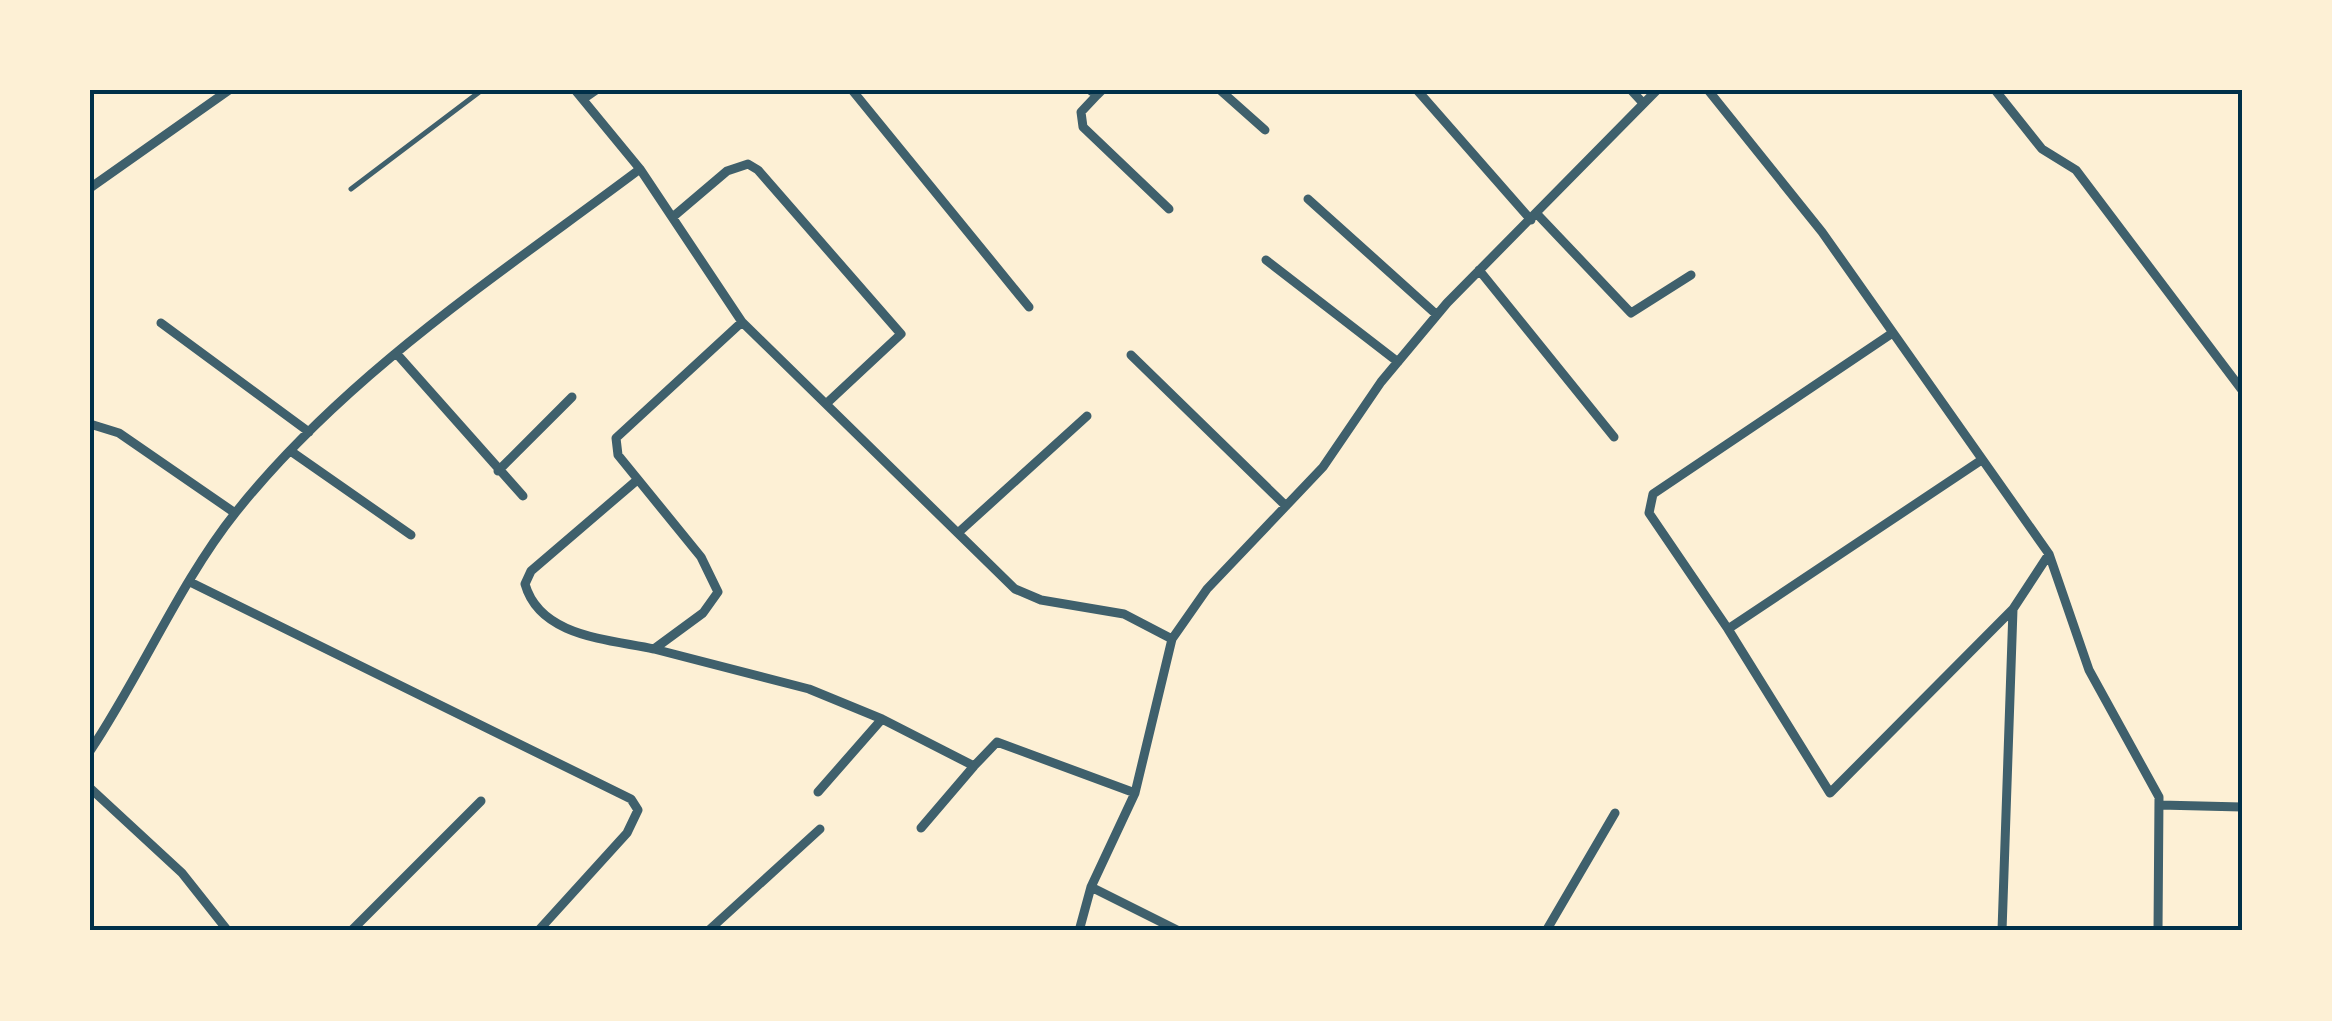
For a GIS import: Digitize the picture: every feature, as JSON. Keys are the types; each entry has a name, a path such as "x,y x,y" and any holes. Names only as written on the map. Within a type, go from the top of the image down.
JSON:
{"street":[{"path":"90,188 229,90"},
{"path":"576,90 674,216 699,261 742,322 1025,596 1124,614 1172,639"},
{"path":"583,99 596,90"},
{"path":"852,90 1029,306"},
{"path":"1220,90 1264,130"},
{"path":"1417,90 1534,217 1631,314 1691,275"},
{"path":"1632,90 1644,103"},
{"path":"1080,931 1091,887 1135,793 1172,639 1207,589 1323,467 1437,315 1658,90"},
{"path":"1708,90 1810,216 1980,461 2050,554 2089,670 2155,786 2160,805 2158,931"},
{"path":"1995,90 2042,149 2076,170 2242,390"},
{"path":"1096,92 1080,112 1083,127 1170,209"},
{"path":"674,216 727,172 748,164 758,170 902,334 827,402"},
{"path":"90,751 235,513 309,432 396,352 640,169"},
{"path":"1308,199 1437,315"},
{"path":"1266,260 1398,362"},
{"path":"1479,270 1614,437"},
{"path":"654,648 703,613 718,592 701,557 636,481 615,448 622,429 742,322"},
{"path":"161,323 309,432"},
{"path":"1891,334 1653,494 1649,513 1728,629 1830,793 2013,609 2050,554"},
{"path":"396,352 523,496"},
{"path":"1130,355 1286,506"},
{"path":"498,471 572,397"},
{"path":"959,532 1087,416"},
{"path":"90,424 119,434 235,513"},
{"path":"292,452 411,535"},
{"path":"1728,629 1980,461"},
{"path":"636,481 531,571 526,584 537,611 566,628 809,690 882,719 974,766"},
{"path":"192,582 631,799 638,810 636,821 538,931"},
{"path":"2002,931 2013,609"},
{"path":"818,792 882,719"},
{"path":"921,828 997,742 1135,793"},
{"path":"90,788 182,873 228,931"},
{"path":"351,931 481,801"},
{"path":"2160,805 2242,807"},
{"path":"1546,931 1615,813"},
{"path":"708,931 820,830"},
{"path":"1091,887 1179,931"}],"lane":[{"path":"351,189 482,90"}]}
